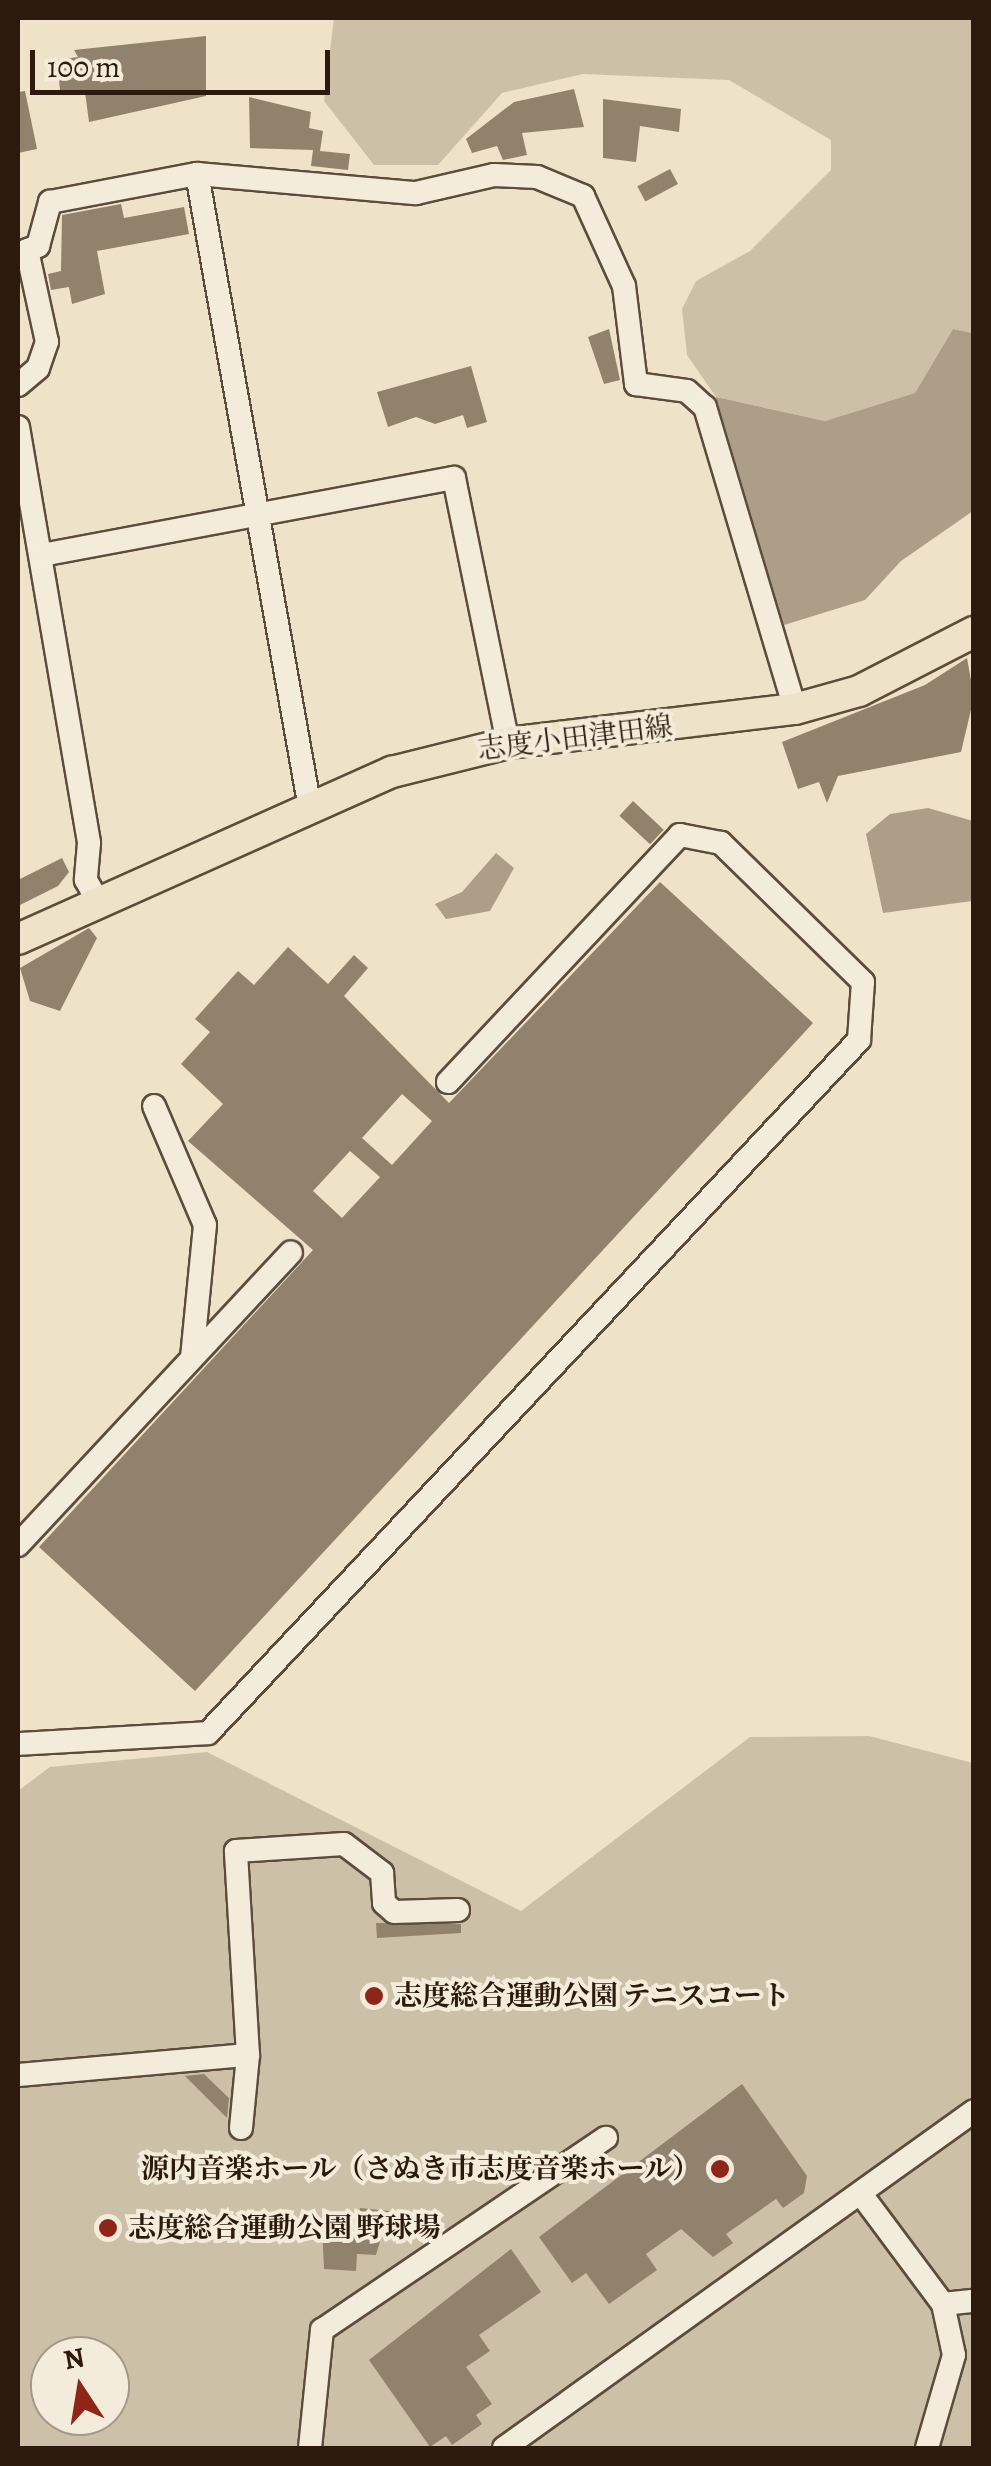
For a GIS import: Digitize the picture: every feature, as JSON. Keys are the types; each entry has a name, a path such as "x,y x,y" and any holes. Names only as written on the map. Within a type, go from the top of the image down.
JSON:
{"main road":[{"name":"志度小田津田線","path":"18,940 309,803 508,743 795,710 858,692 974,632"}],"street":[{"path":"198,174 309,803"},
{"path":"18,384 38,368 47,342 22,252 38,246 50,202 198,174 416,193 494,174 537,177 583,196 624,286 636,384 687,391 705,406 795,710"},
{"path":"18,428 89,843 86,880 98,902"},
{"path":"42,555 257,518 454,478 508,743"},
{"path":"18,1744 208,1733 859,1040 863,982 722,843 680,835 448,1082"},
{"path":"154,1106 205,1225 192,1358"},
{"path":"18,1545 291,1252"},
{"path":"241,2128 248,2054 236,1852 344,1844 382,1872 384,1904 394,1912 458,1910"},
{"path":"18,2075 248,2054"},
{"path":"504,2448 974,2111"},
{"path":"310,2448 322,2330 606,2138"},
{"path":"861,2194 943,2304 954,2355 927,2448"},
{"path":"943,2304 974,2300"}],"shaded area":[{"path":"334,18 973,18 973,333 953,329 915,393 825,421 716,397 687,355 682,309 696,281 750,251 831,170 831,140 729,80 583,74 502,93 438,165 374,165 324,101"},
{"path":"953,329 973,333 973,511 901,561 865,600 784,625 716,397 825,421 915,393"},
{"path":"928,808 973,821 972,901 883,913 866,834 890,814"},
{"path":"496,853 514,868 490,911 446,919 435,904 462,892"},
{"path":"869,1736 973,1763 973,2448 18,2448 18,1791 50,1767 207,1752 521,1911 750,1737"}],"building":[{"path":"206,36 206,96 89,122 85,92 60,90 57,60 78,57 74,50"},
{"path":"574,89 584,127 522,133 527,155 503,160 497,146 472,153 466,139 514,102"},
{"path":"25,91 37,149 18,153 18,92"},
{"path":"249,97 311,112 309,128 323,131 320,151 350,154 348,170 311,166 313,150 250,148"},
{"path":"603,99 681,109 679,132 640,126 636,162 603,158"},
{"path":"670,169 678,184 645,201 637,186"},
{"path":"121,204 124,218 184,207 189,234 97,251 105,294 72,304 69,287 51,290 48,274 61,271 62,215"},
{"path":"609,329 620,380 604,384 588,337"},
{"path":"471,366 487,422 467,428 463,415 435,424 416,417 388,427 377,392"},
{"path":"967,658 974,697 961,752 838,776 827,803 819,782 798,789 782,742 925,685"},
{"path":"633,801 664,830 650,844 619,816"},
{"path":"62,858 69,872 58,886 18,906 18,880"},
{"path":"660,882 813,1023 195,1691 39,1547 313,1250 188,1141 223,1104 181,1064 210,1032 195,1019 238,971 254,985 288,947 328,984 354,955 368,968 344,996 449,1103","holes":["402,1094 432,1121 392,1165 362,1138","350,1151 380,1177 342,1218 313,1191"]},
{"path":"89,928 97,938 60,1011 30,1001 20,968"},
{"path":"376,1923 461,1924 461,1933 377,1938"},
{"path":"204,2074 229,2098 227,2118 185,2076"},
{"name":"源内音楽ホール（さぬき市志度音楽ホール）","path":"742,2084 807,2176 804,2193 783,2208 776,2199 726,2234 733,2243 713,2257 681,2229 646,2254 657,2270 609,2304 586,2273 572,2283 539,2237"},
{"path":"360,2208 389,2211 376,2255 357,2254 356,2271 324,2269 322,2224 358,2226"},
{"path":"511,2249 541,2292 479,2335 490,2351 466,2367 492,2404 476,2415 482,2424 452,2445 446,2436 430,2447 369,2360"}],"place":[{"name":"志度総合運動公園 テニスコート","path":"374,1996"},
{"name":"源内音楽ホール（さぬき市志度音楽ホール）","path":"720,2169"},
{"name":"志度総合運動公園 野球場","path":"108,2228"}]}
